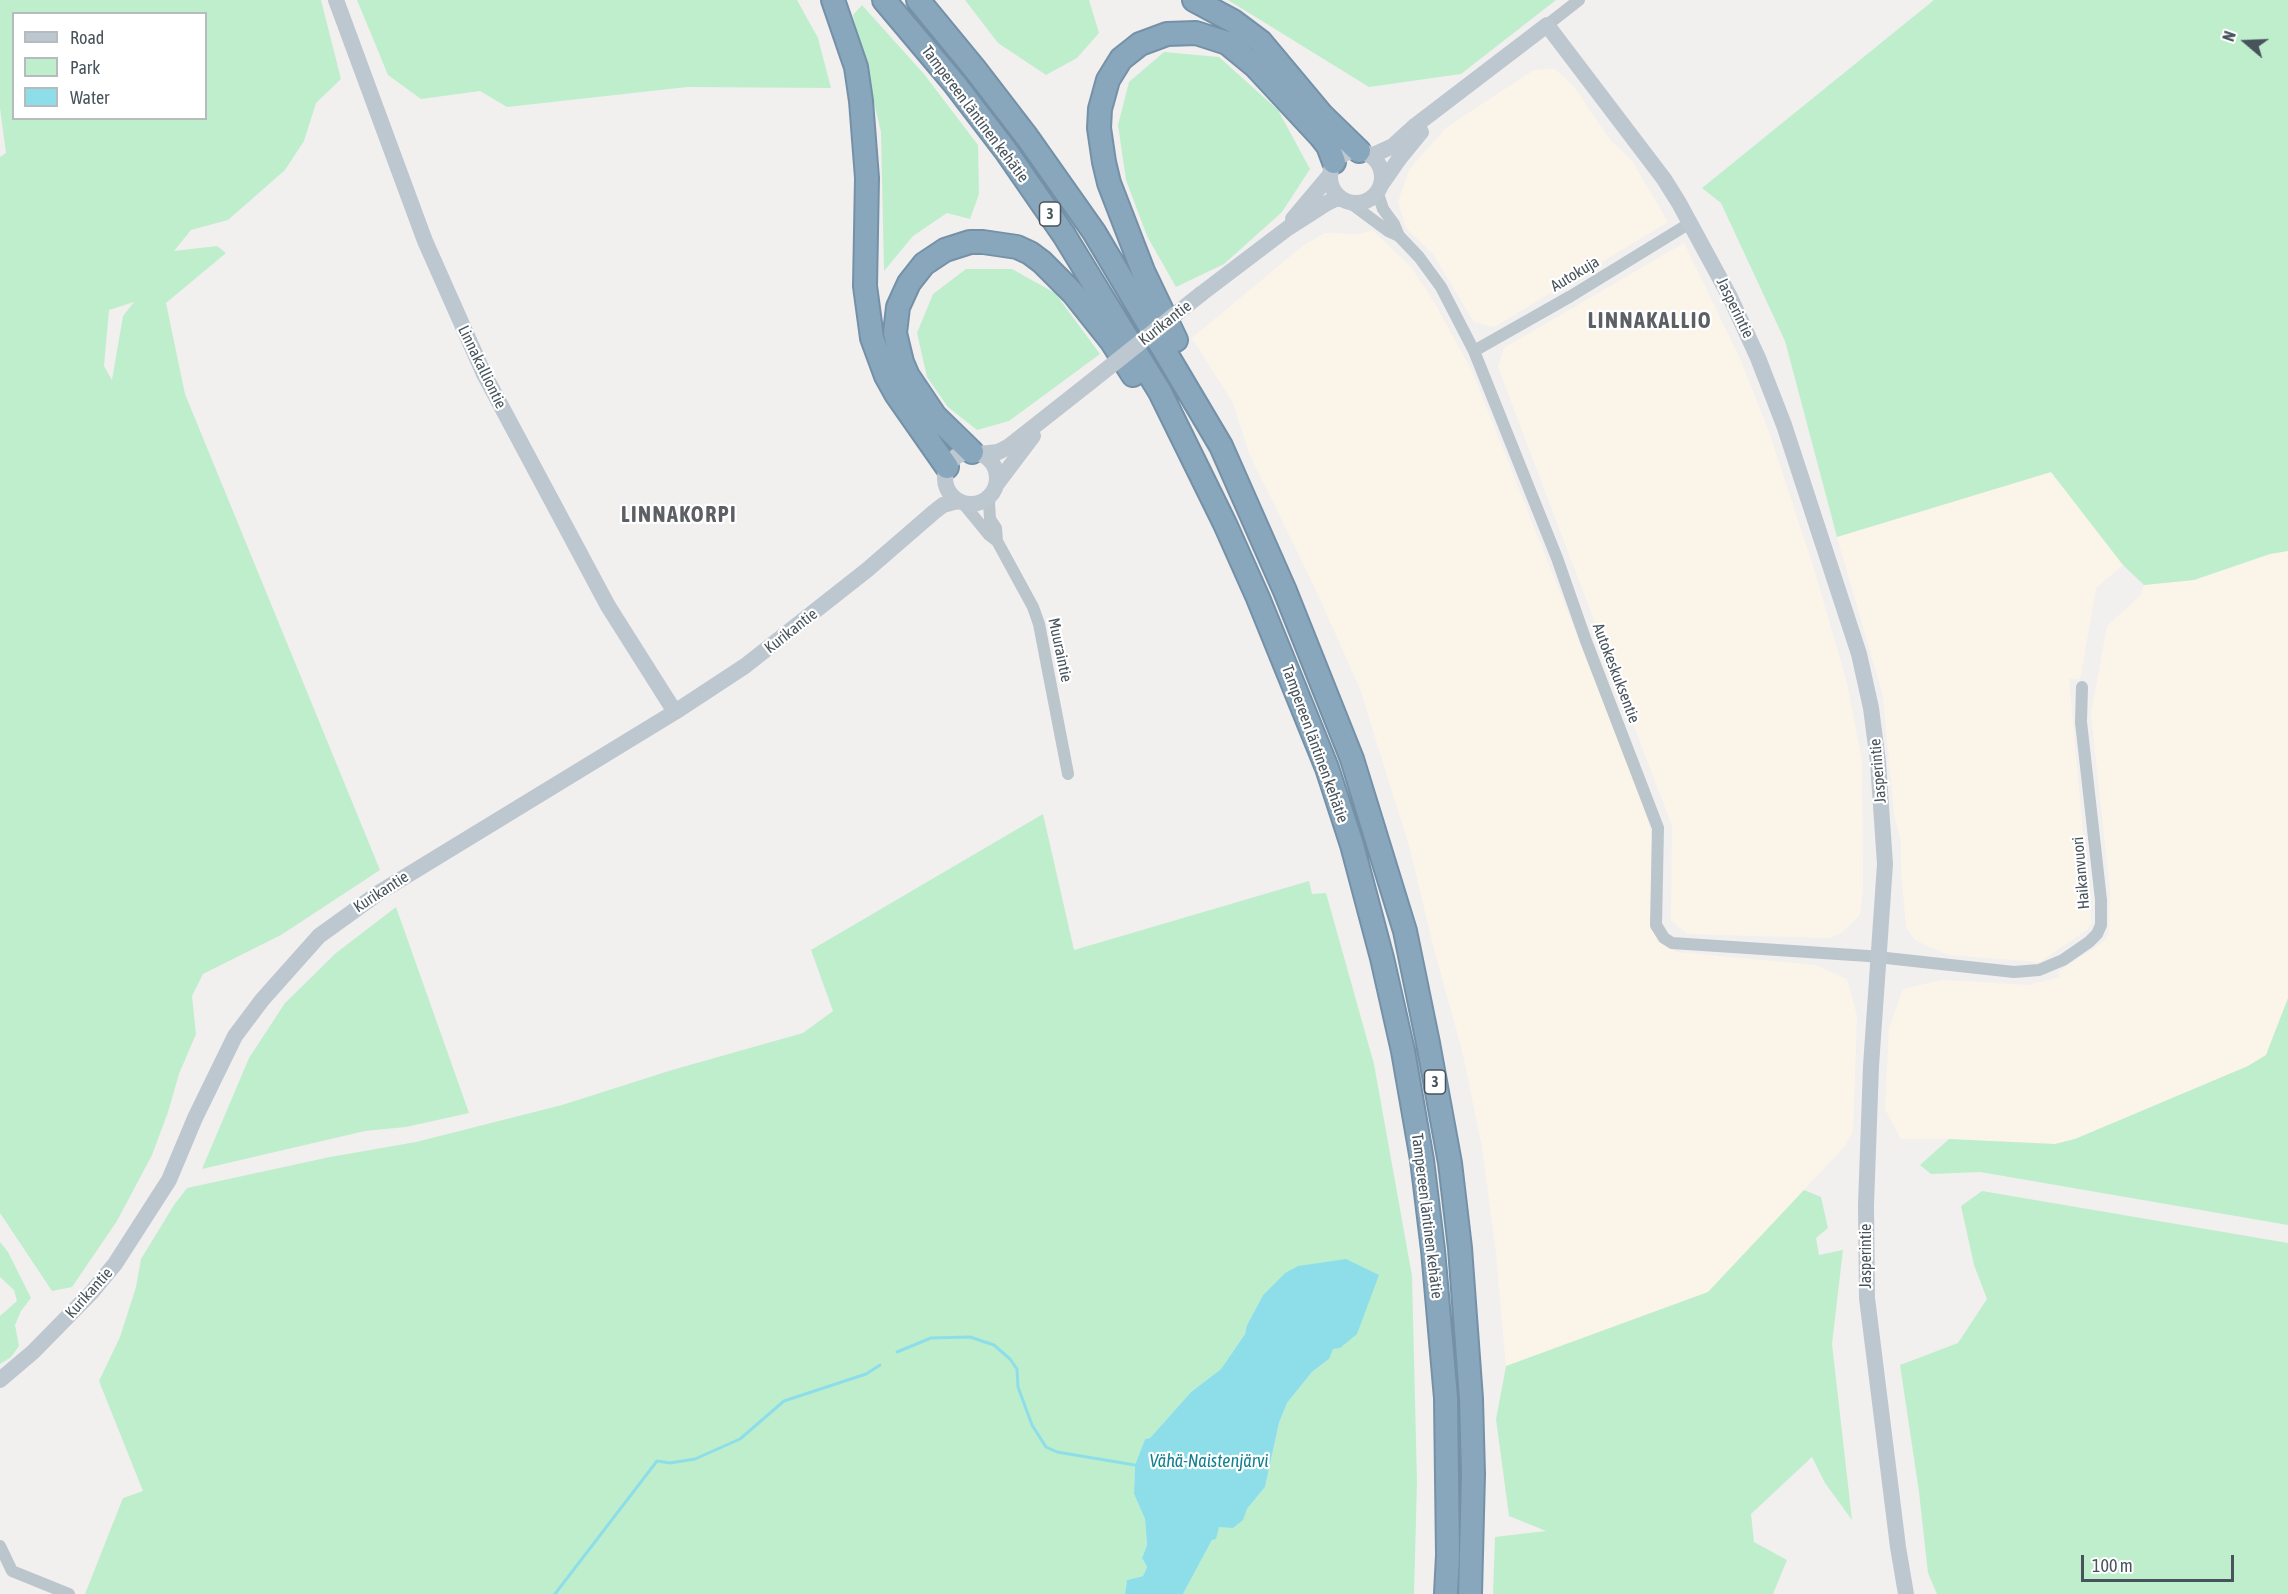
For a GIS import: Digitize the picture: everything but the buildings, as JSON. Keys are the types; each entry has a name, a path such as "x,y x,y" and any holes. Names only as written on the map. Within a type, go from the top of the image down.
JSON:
{"highway":[{"path":"832,0 849,44 861,101 867,178 865,286 872,338 886,376 946,472"},
{"name":"Tampereen läntinen kehätie","path":"884,0 978,114 1064,235 1160,392 1258,598 1327,768 1352,845 1383,958 1422,1160 1433,1250 1446,1398 1448,1475 1446,1594"},
{"name":"Tampereen läntinen kehätie","path":"918,0 974,68 1095,232 1221,446 1286,591 1327,692 1359,781 1405,931 1450,1163 1460,1248 1471,1399 1470,1594"},
{"path":"1194,0 1233,21 1261,42 1322,115 1365,153"},
{"path":"1221,446 1201,391 1143,271 1109,183 1099,128 1100,109 1108,80 1121,59 1152,38 1180,33 1196,33 1219,40 1239,52 1255,66 1321,137 1328,146 1332,169"},
{"path":"976,453 935,416 919,393 902,362 896,333 898,307 915,274 924,264 945,250 957,244 976,242 1017,247 1036,258 1056,275 1112,342 1152,404 1187,448"}],"main road":[{"name":"Linnakalliontie","path":"336,0 425,241 484,374 608,606 675,712"},
{"path":"1438,110 1433,120 1399,159 1378,189 1365,201 1346,201 1332,189 1332,169 1345,153 1365,153 1393,146 1416,125 1547,25"},
{"name":"Jasperintie","path":"1547,25 1664,179 1730,297 1758,358 1802,476 1859,654 1871,708 1885,864 1870,1089 1866,1205 1867,1298 1898,1548 1906,1594"},
{"path":"1365,153 1381,170 1378,189"},
{"name":"Kurikantie","path":"1288,228 1293,218 1332,169"},
{"name":"Kurikantie","path":"976,453 998,452 1044,421 1201,294 1288,228 1335,199 1346,201"},
{"name":"Kurikantie","path":"994,489 1044,421"},
{"path":"976,453 991,461 996,470 994,489 978,503 960,502 947,488 946,472 959,455 976,453"},
{"name":"Kurikantie","path":"900,540 933,499 946,472"},
{"name":"Kurikantie","path":"0,1380 50,1335 91,1293 115,1264 169,1180 195,1118 235,1036 262,1000 319,936 380,892 675,712 779,641 943,505 960,502"}],"street":[{"path":"1547,25 1579,0"},
{"name":"Autokeskuksentie","path":"1378,189 1383,209 1394,224 1399,237"},
{"name":"Autokeskuksentie","path":"1346,201 1399,237 1419,257 1441,287 1474,351 1519,459 1658,828 1656,925 1664,938 1672,943 1880,957"},
{"name":"Autokuja","path":"1474,351 1571,296 1690,223"},
{"name":"Muuraintie","path":"994,489 989,502 990,519 996,528 998,541 1015,570 1040,624 1068,774"},
{"name":"Muuraintie","path":"960,502 978,519 989,535 998,541"},
{"name":"Haikanvuori","path":"1880,957 1998,971 2039,970 2063,960 2090,942 2097,934 2101,925 2101,900 2081,722 2082,687"},
{"path":"0,1546 12,1571 69,1594"}],"shaded area":[{"path":"1555,69 1574,87 1610,140 1632,161 1668,222 1494,327 1474,322 1433,254 1407,229 1398,202 1409,170 1447,127 1534,70"},
{"path":"1372,230 1411,267 1434,302 1472,371 1635,781 1651,831 1652,923 1659,941 1676,952 1815,965 1847,979 1857,1016 1853,1130 1845,1146 1708,1292 1506,1366 1496,1253 1482,1147 1462,1050 1434,949 1410,849 1360,689 1315,588 1249,453 1233,403 1192,338 1304,245 1325,233 1358,234"},
{"path":"1684,243 1741,361 1769,432 1814,569 1847,683 1862,762 1863,887 1860,915 1841,933 1830,938 1687,934 1671,920 1672,826 1498,367 1504,348"},
{"path":"2051,472 2123,565 2096,588 2080,679 2069,679 2091,922 2088,929 2040,962 1948,955 1915,940 1906,927 1901,841 1894,814 1883,696 1837,537"},
{"path":"2288,551 2288,998 2266,1055 2248,1066 2075,1139 2055,1144 1901,1139 1885,1109 1889,1028 1903,989 1942,980 2029,985 2059,977 2058,972 2103,942 2109,934 2110,891 2091,714 2107,626 2140,596 2144,585 2194,580 2270,554"}],"green space":[{"path":"0,0 321,0 341,79 316,103 304,141 285,170 228,220 191,230 174,251 217,246 226,253 166,303 185,394 380,870 281,935 203,974 192,996 196,1034 179,1074 152,1155 117,1221 72,1287 52,1291 0,1213 0,157 6,153 0,108","holes":["134,302 123,316 112,380 104,366 109,310"]},
{"path":"357,0 797,0 818,38 831,88 687,87 507,107 480,91 421,99 388,75"},
{"path":"965,0 1089,0 1099,33 1077,58 1046,75 998,43"},
{"path":"1228,0 1556,0 1461,74 1369,87"},
{"path":"1934,0 2288,0 2288,551 2270,554 2194,580 2144,585 2123,565 2051,472 1837,537 1785,341 1721,203 1702,188"},
{"path":"862,5 924,74 978,145 979,194 970,219 947,213 913,236 884,271 881,132 853,15"},
{"path":"1164,52 1219,57 1278,110 1310,169 1282,212 1224,264 1176,287 1147,236 1126,180 1118,125 1129,82"},
{"path":"966,269 1012,269 1055,293 1100,354 1009,421 977,430 948,407 927,377 917,333 933,294"},
{"path":"1043,814 1074,950 1309,881 1312,894 1326,893 1374,1064 1412,1276 1417,1482 1414,1594 1183,1594 1219,1527 1247,1509 1265,1487 1279,1423 1287,1403 1312,1372 1329,1359 1285,1273 1263,1295 1247,1325 1245,1334 1221,1369 1191,1392 1150,1438 1145,1439 1135,1465 1134,1494 1145,1519 1147,1545 1142,1558 1147,1567 1143,1576 1127,1580 1125,1594 85,1594 123,1498 143,1491 99,1381 120,1337 136,1287 141,1259 187,1188 330,1157 416,1142 562,1105 672,1070 803,1033 833,1011 811,950"},
{"path":"396,907 469,1113 406,1127 365,1131 202,1169 249,1058 285,1003 336,953"},
{"path":"2288,998 2288,1225 1980,1172 1931,1174 1920,1165 1949,1139 2055,1144 2075,1139 2248,1066 2266,1055"},
{"path":"1804,1190 1821,1197 1828,1228 1816,1238 1819,1255 1843,1250 1832,1344 1852,1520 1825,1483 1812,1457 1751,1514 1754,1542 1787,1560 1773,1594 1493,1594 1495,1537 1546,1531 1509,1516 1496,1419 1506,1366 1708,1292"},
{"path":"1982,1191 2288,1243 2288,1594 1937,1594 1928,1573 1919,1492 1900,1365 1958,1343 1987,1299 1974,1265 1961,1206"},
{"path":"0,1242 8,1252 31,1298 21,1311 15,1325 19,1346 11,1357 0,1364 0,1316 17,1301 14,1290 0,1277"}],"water":[{"name":"Vähä-Naistenjärvi","path":"1346,1259 1379,1275 1357,1334 1340,1348 1333,1349 1329,1359 1312,1372 1287,1403 1279,1423 1265,1487 1247,1509 1243,1520 1233,1528 1219,1527 1216,1539 1212,1540 1183,1594 1125,1594 1127,1580 1143,1576 1147,1567 1142,1558 1147,1545 1145,1519 1134,1494 1135,1465 1145,1439 1150,1438 1191,1392 1221,1369 1245,1334 1247,1325 1263,1295 1285,1273 1298,1266"}],"waterway":[{"path":"897,1352 931,1338 970,1337 994,1345 1010,1359 1017,1369 1018,1387 1032,1425 1046,1447 1057,1452 1135,1465"},
{"path":"555,1594 657,1461 670,1463 695,1459 740,1439 784,1401 866,1374 880,1365"}],"district":[{"name":"LINNAKALLIO","path":"1650,321"},
{"name":"LINNAKORPI","path":"679,515"}]}
